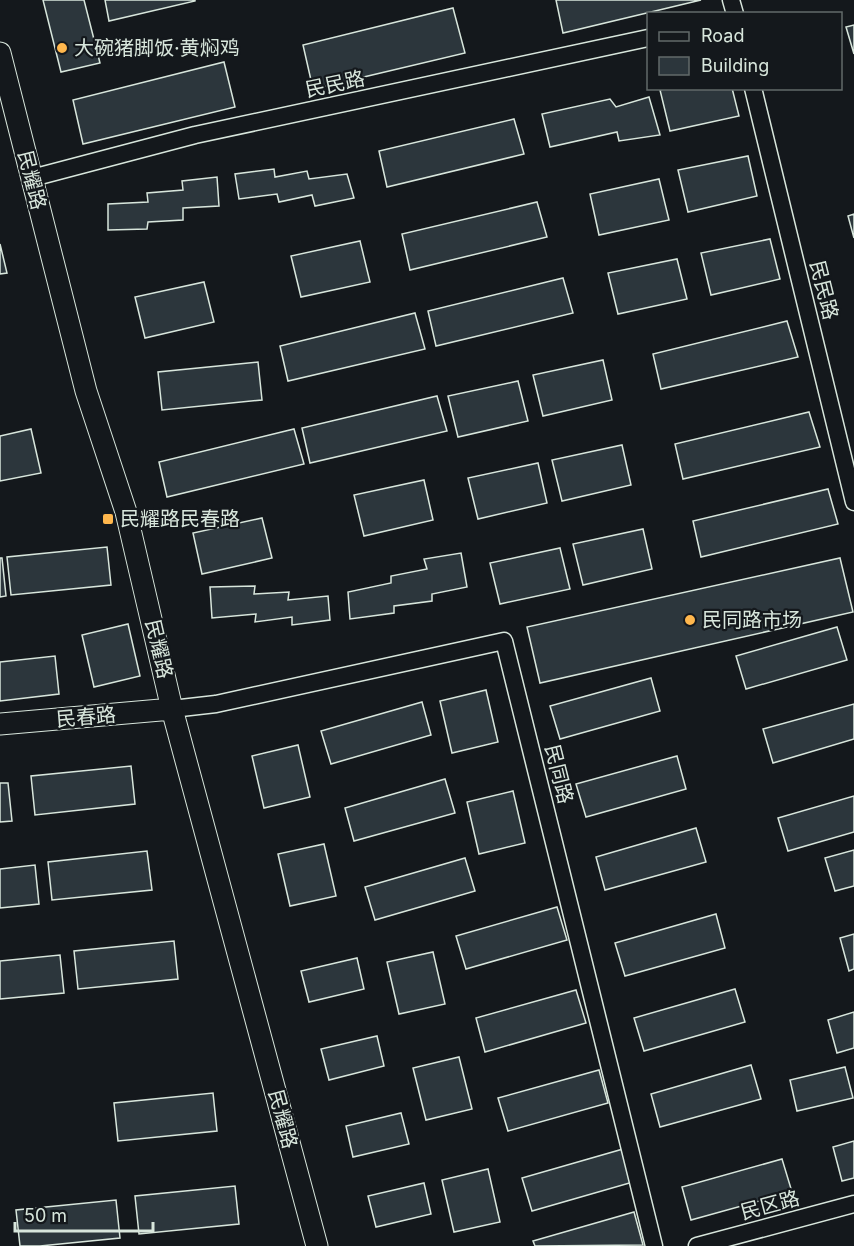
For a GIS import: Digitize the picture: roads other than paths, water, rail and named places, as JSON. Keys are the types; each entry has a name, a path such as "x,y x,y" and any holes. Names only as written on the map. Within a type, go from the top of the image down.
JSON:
{"street":[{"name":"民民路","path":"32,178 195,135 647,38"},
{"name":"民耀路","path":"0,53 86,391 126,512 172,709 317,1246"},
{"name":"民民路","path":"753,90 854,502"},
{"name":"民同路","path":"172,709 216,704 504,641 654,1246"},
{"name":"民春路","path":"0,724 172,709"},
{"name":"民区路","path":"697,1246 854,1204"}],"place":[{"name":"大碗猪脚饭·黄焖鸡","path":"62,48"},
{"name":"民耀路民春路","path":"108,519"},
{"name":"民同路市场","path":"690,620"}]}
